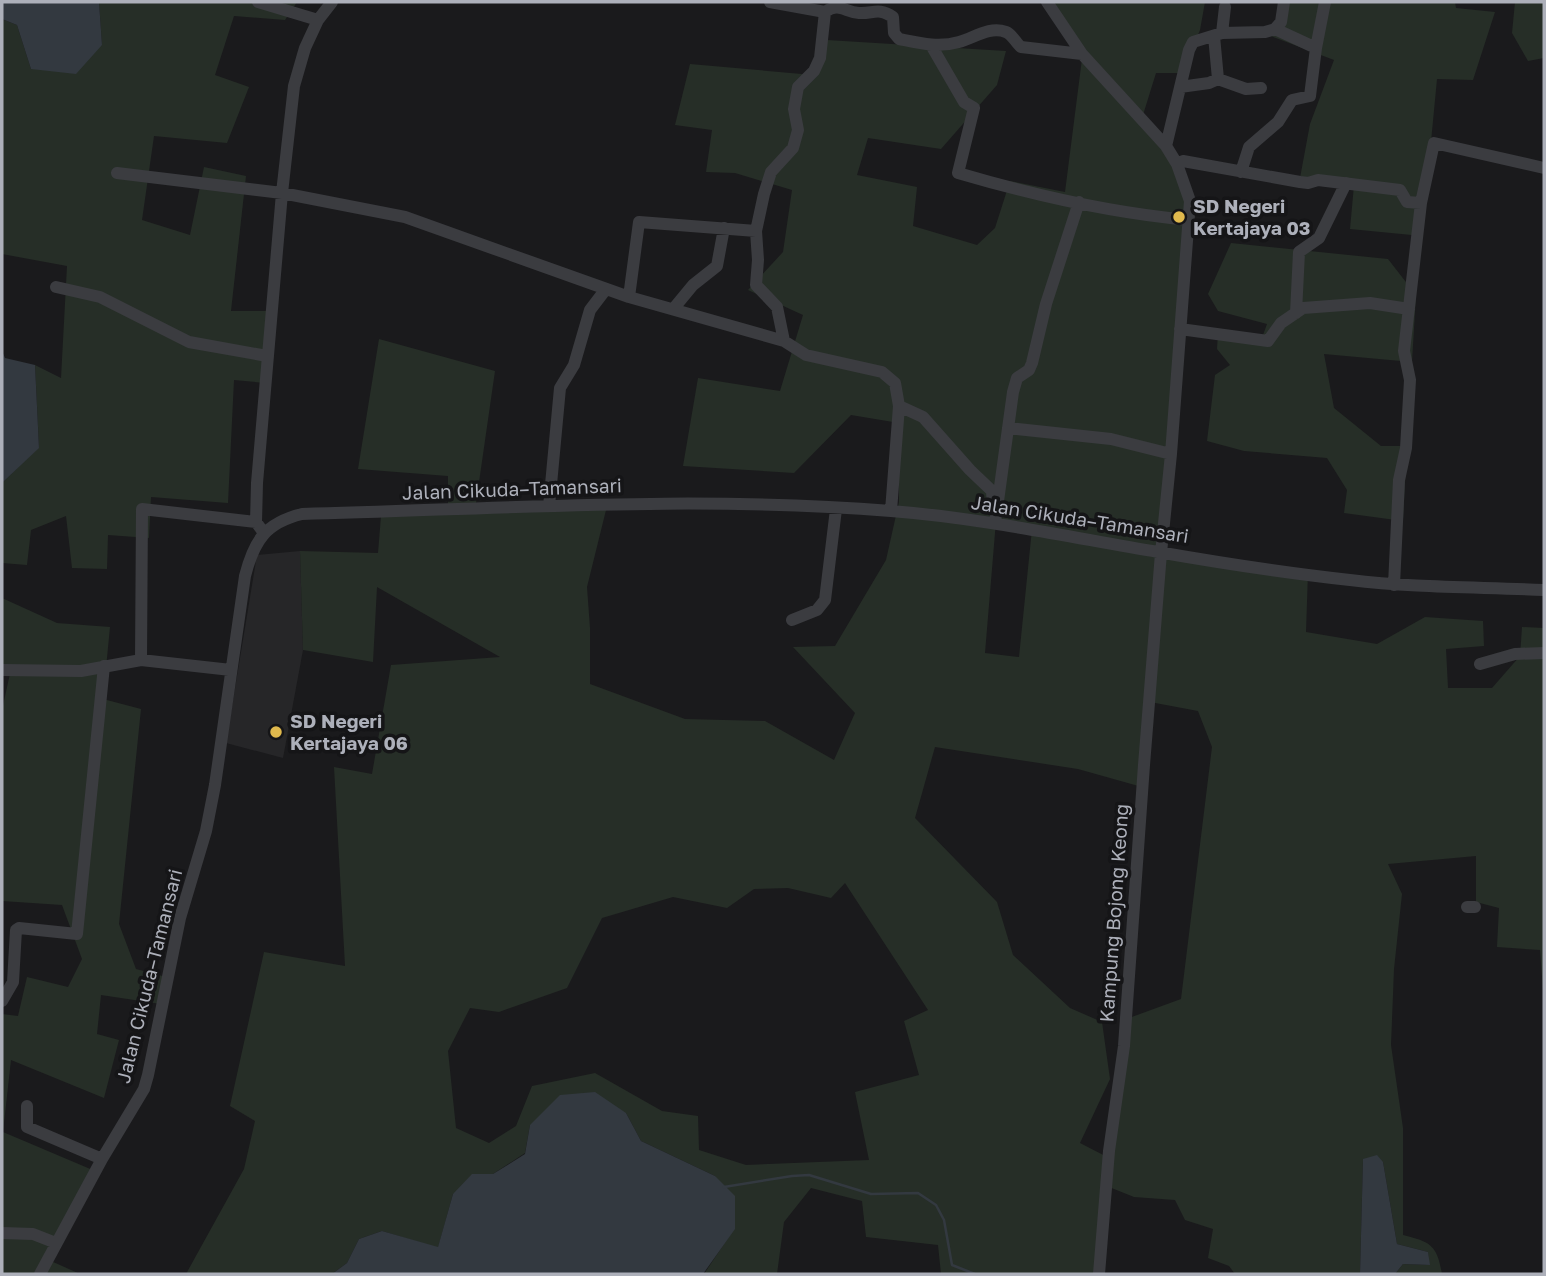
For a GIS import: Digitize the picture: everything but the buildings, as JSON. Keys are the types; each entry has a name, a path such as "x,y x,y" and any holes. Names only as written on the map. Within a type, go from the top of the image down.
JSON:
{"street":[{"path":"258,2 318,20"},
{"path":"141,660 142,509 260,528 257,483 267,356 297,70 318,20 332,2"},
{"path":"770,2 825,12 841,6 855,13 875,10 887,13 893,17 894,33 899,39 932,45 960,42 979,33 1002,31 1010,33 1021,47 1082,54"},
{"name":"Kampung Bojong Keong","path":"1047,2 1082,54 1166,146 1177,164 1191,201 1124,1046 1109,1151 1099,1274"},
{"path":"1166,146 1193,42 1218,35 1275,29 1281,22 1284,2"},
{"path":"1241,172 1249,147 1278,122 1292,100 1310,96 1325,2"},
{"path":"1218,79 1218,35 1225,7"},
{"path":"784,341 777,307 756,285 756,231 771,172 793,148 798,130 794,109 798,87 814,71 820,58 825,12"},
{"path":"1275,29 1316,48"},
{"path":"932,45 964,102 975,108 958,173 1010,188 1145,216 1189,220"},
{"path":"1180,87 1218,79 1246,89 1261,88"},
{"path":"1394,585 1399,480 1406,448 1410,380 1404,351 1421,203 1434,143 1544,168"},
{"path":"1177,164 1183,161 1308,183 1318,180 1400,190 1407,202 1421,203"},
{"path":"117,173 282,193 405,217 629,297 784,341 806,355 882,372 895,383 899,406 891,511"},
{"path":"1296,313 1299,252 1319,239 1346,183"},
{"path":"995,523 1017,377 1029,370 1032,363 1046,304 1079,202"},
{"path":"629,297 639,222 756,231"},
{"path":"674,309 693,285 717,266 724,228"},
{"path":"56,287 100,297 189,342 267,356"},
{"path":"549,506 560,388 574,365 590,310 606,289"},
{"path":"1180,329 1268,341 1282,323 1303,308 1370,303 1409,309"},
{"path":"899,406 923,417 992,491 995,523"},
{"path":"1008,428 1111,439 1171,454"},
{"name":"Jalan Cikuda–Tamansari","path":"40,1274 102,1159 144,1089 180,918 215,785 247,568 260,528 302,514 737,503 891,511 995,523 1161,553 1394,585 1544,590"},
{"path":"792,620 817,610 825,600 836,509"},
{"path":"1480,664 1515,654 1544,653"},
{"path":"2,670 81,671 141,660 232,670"},
{"path":"2,1001 13,982 16,930 19,928 77,934 104,667"},
{"path":"27,1106 27,1127 102,1159"},
{"path":"2,1233 33,1234 56,1243"}],"shaded area":[{"path":"2,2 99,2 102,45 76,74 31,69 17,25 2,19"},
{"path":"99,2 297,2 285,20 234,16 215,75 249,87 227,143 154,136 142,220 190,235 204,167 246,176 231,311 271,311 266,383 234,380 228,503 151,497 149,538 108,535 107,569 72,568 66,516 31,530 27,565 2,563 2,483 39,447 35,365 61,378 67,266 2,254 2,19 17,25 31,69 102,45"},
{"path":"1049,2 1205,2 1200,30 1182,73 1156,73 1143,115 1192,201 1161,551 1308,572 1306,632 1377,644 1425,617 1483,621 1484,646 1446,649 1448,688 1492,688 1520,656 1522,627 1544,628 1544,1003 1540,950 1497,947 1499,908 1476,902 1476,856 1388,864 1402,894 1394,969 1391,1045 1403,1128 1403,1235 1431,1246 1438,1257 1442,1274 1395,1274 1403,1264 1429,1265 1428,1252 1397,1244 1383,1162 1363,1160 1360,1274 1235,1274 1229,1266 1208,1258 1213,1229 1185,1220 1175,1200 1134,1197 1109,1187 1100,1274 941,1274 938,1245 866,1237 862,1201 811,1188 784,1222 777,1274 704,1274 734,1229 715,1176 641,1141 626,1113 530,1125 525,1153 493,1174 453,1194 438,1248 382,1231 359,1239 347,1263 332,1274 186,1274 244,1169 255,1121 230,1106 264,952 345,966 334,767 372,774 391,665 500,657 377,587 373,662 303,650 300,551 378,553 381,516 448,511 448,476 358,469 379,339 495,371 475,510 608,502 587,587 590,684 685,719 765,721 834,760 855,713 793,647 835,646 886,560 899,502 899,423 851,415 794,473 683,466 698,378 780,391 803,315 748,290 783,252 792,190 735,173 706,172 712,130 675,125 690,64 813,75 827,40 1006,51 997,85 941,149 868,138 857,175 917,187 913,226 977,245 995,228 1010,181 1065,192 1083,51","holes":["996,521 1032,529 1019,657 985,653","1150,702 1198,711 1212,747 1181,999 1129,1018 1111,1159 1080,1143 1110,1079 1102,1022 1070,1008 1013,955 997,902 915,818 935,747 1078,769 1142,787","845,883 928,1010 904,1021 919,1075 855,1092 869,1160 746,1165 699,1150 698,1116 662,1111 595,1073 532,1086 516,1126 489,1143 456,1128 448,1051 470,1008 499,1012 567,988 602,918 673,897 727,908 754,889 788,888 831,898"]},
{"path":"1284,2 1455,2 1456,8 1495,12 1473,80 1437,79 1422,236 1350,229 1354,185 1300,178 1310,124 1334,60 1268,35"},
{"path":"1515,2 1544,2 1544,58 1528,61 1512,33"},
{"path":"1231,243 1388,259 1416,295 1412,362 1324,354 1334,408 1381,446 1407,446 1403,521 1344,513 1347,490 1327,458 1244,451 1207,441 1215,375 1230,365 1217,349 1218,333 1263,335 1267,324 1218,311 1208,294"},
{"path":"2,351 5,358 35,365 39,448 2,483"},
{"path":"300,551 303,650 283,758 226,743 257,555"},
{"path":"2,598 57,623 110,627 103,699 141,709 119,924 136,969 166,977 161,1004 101,995 97,1034 119,1040 104,1098 11,1060 3,1132 95,1171 51,1261 80,1274 2,1274 2,1014 18,1016 27,977 68,987 82,959 62,905 2,901 2,710 11,669 2,668"},
{"path":"595,1092 626,1113 641,1141 715,1176 735,1196 735,1229 703,1274 332,1274 347,1263 359,1239 382,1231 438,1247 453,1194 472,1174 493,1174 525,1154 530,1125 560,1095"},
{"path":"1377,1155 1383,1162 1397,1244 1428,1252 1430,1265 1403,1264 1395,1274 1360,1274 1363,1159"}],"waterway":[{"path":"724,1187 809,1175 871,1194 918,1193 936,1205 944,1220 952,1265 975,1274"}],"place":[{"name":"SD Negeri Kertajaya 03","path":"1179,217"},
{"name":"SD Negeri Kertajaya 06","path":"276,732"}]}
